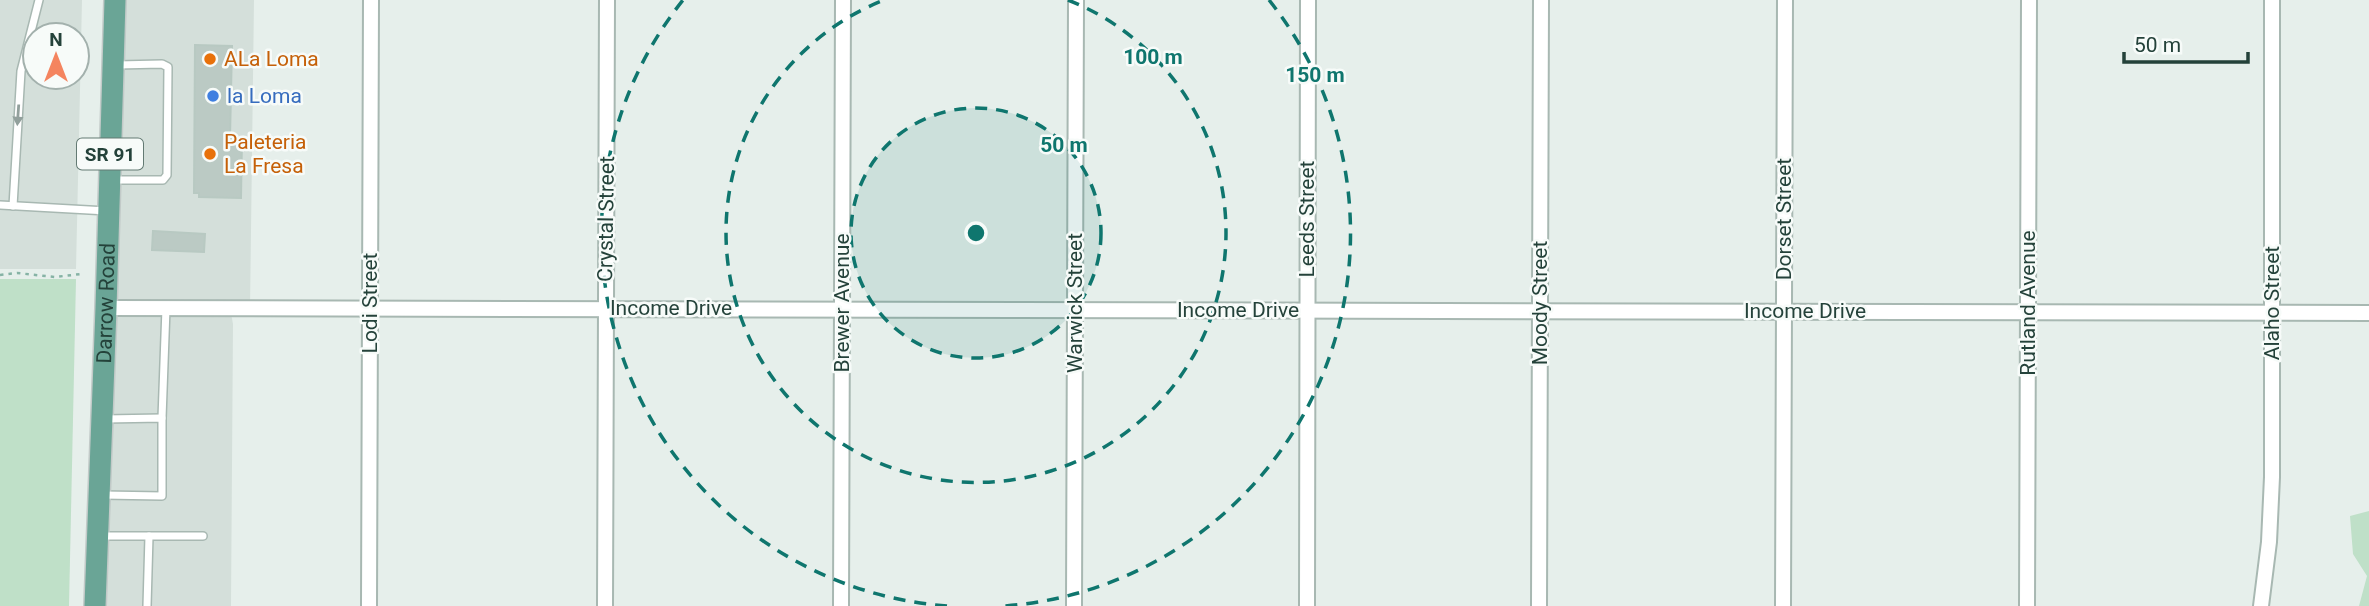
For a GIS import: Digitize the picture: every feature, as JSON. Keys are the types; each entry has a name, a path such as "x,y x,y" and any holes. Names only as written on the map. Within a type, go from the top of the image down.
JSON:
{"main road":[{"name":"Darrow Road","path":"95,606 107,308 115,0"}],"street":[{"name":"Lodi Street","path":"369,606 371,0"},
{"name":"Crystal Street","path":"606,606 607,0"},
{"name":"Brewer Avenue","path":"841,606 843,0"},
{"name":"Warwick Street","path":"1074,606 1076,0"},
{"name":"Leeds Street","path":"1307,606 1308,0"},
{"name":"Moody Street","path":"1539,606 1541,0"},
{"name":"Dorset Street","path":"1783,606 1785,0"},
{"name":"Rutland Avenue","path":"2027,606 2029,0"},
{"name":"Alaho Street","path":"2261,606 2269,542 2272,477 2272,0"},
{"name":"Income Drive","path":"107,308 2369,313"}],"lane":[{"path":"13,206 21,71 39,0"},
{"path":"109,180 163,180 167,175 168,67 162,64 113,65"},
{"path":"0,205 108,211"},
{"path":"99,495 162,496 166,308"},
{"path":"102,419 162,418"},
{"path":"97,536 203,536"},
{"path":"147,606 149,536"}],"path":[{"path":"0,275 81,274"}],"shaded area":[{"path":"0,0 82,0 82,21 21,21 21,91 80,91 76,269 0,269"},
{"path":"115,0 254,0 250,308 230,308 233,324 231,606 95,606"}],"green space":[{"path":"0,279 76,279 69,606 0,606"},
{"path":"2369,511 2369,606 2359,606 2367,576 2353,554 2350,516"}],"building":[{"path":"195,45 232,46 230,138 242,138 241,198 199,197 199,193 194,193"},
{"path":"153,231 205,234 204,252 152,250"}],"place":[{"name":"ALa Loma","path":"210,59"},
{"name":"la Loma","path":"213,96"},
{"name":"Paleteria La Fresa","path":"210,154"}]}
